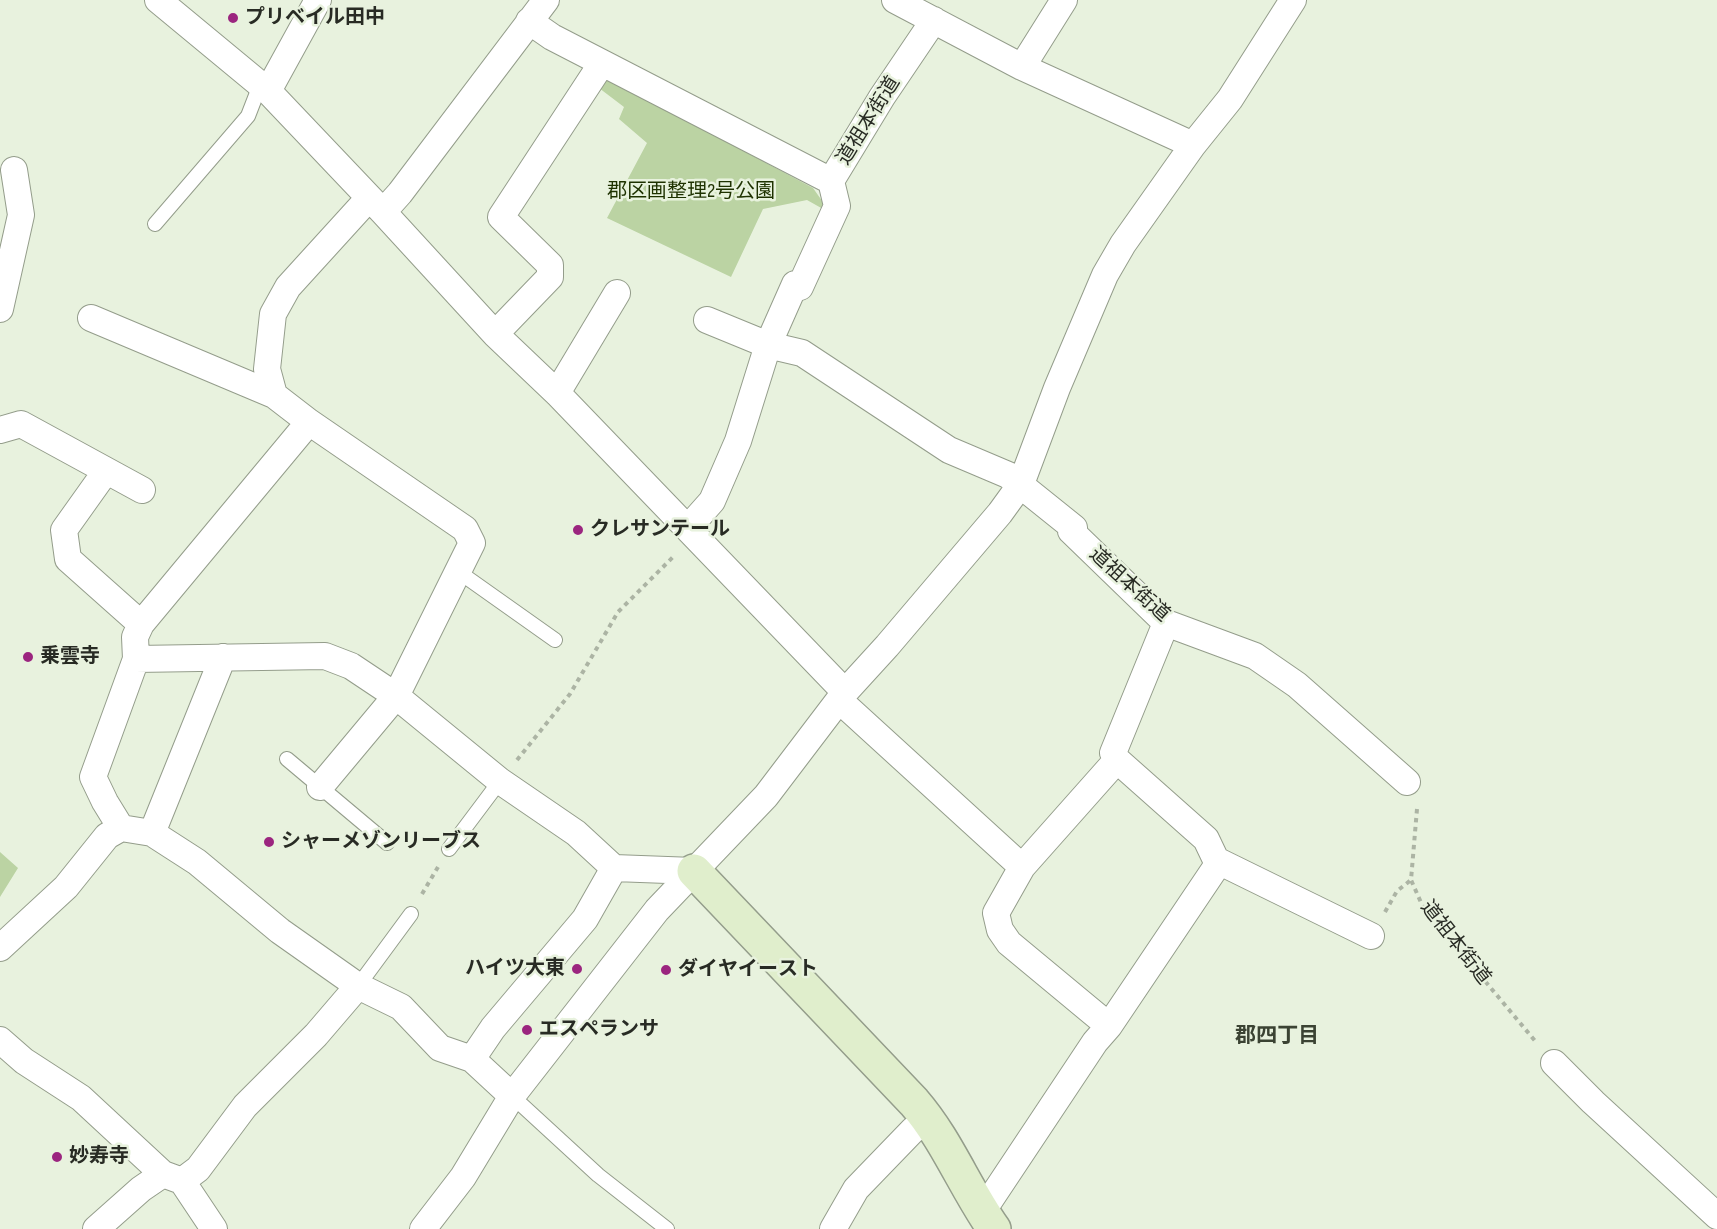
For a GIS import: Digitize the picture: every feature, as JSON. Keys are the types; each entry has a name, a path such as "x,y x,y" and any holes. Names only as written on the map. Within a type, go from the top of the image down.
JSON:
{"street":[{"path":"158,0 264,88 495,334 557,393 691,532 842,696 1022,867"},
{"path":"264,88 318,0"},
{"path":"274,395 267,369 273,314 288,287 376,205 400,193 546,0"},
{"path":"895,0 1022,67 1193,146"},
{"path":"1022,67 1064,0"},
{"path":"423,1229 463,1177 512,1096 657,910 766,796 842,696 970,549 1021,484 1057,388 1106,275 1123,244 1193,146 1230,99 1293,0"},
{"name":"道祖本街道","path":"934,20 882,97 831,181 837,206 800,287 795,284 768,345 802,353 949,450 1008,475 1074,528 1071,531 1166,623 1255,656 1297,685 1407,782"},
{"path":"529,21 552,37 831,181"},
{"path":"495,334 550,277 550,265 501,217 602,63"},
{"path":"0,309 21,216 14,170"},
{"path":"557,393 617,293"},
{"path":"91,318 274,395 309,422 465,529 472,543 396,696 320,787"},
{"path":"691,532 712,501 738,441 768,345 707,320"},
{"path":"121,828 93,777 136,659 135,638 141,624 309,422"},
{"path":"0,430 21,424 142,490"},
{"path":"106,471 64,530 68,559 141,624"},
{"path":"136,659 325,656 351,666 396,696 500,781 576,833 615,868 694,871 930,1120 988,1220 1095,1042 1109,1026 1216,867 1216,860 1206,839 1117,760 1113,753 1166,623"},
{"path":"152,833 223,657"},
{"path":"1109,1026 1009,943 1000,930 996,913 1022,867 1117,760"},
{"path":"0,948 66,887 107,836 121,828 152,833 197,862 280,931 358,986 401,1007 440,1048 472,1059 512,1096"},
{"path":"1216,860 1371,936"},
{"path":"472,1059 493,1028 585,919 615,868"},
{"path":"96,1229 141,1189 198,1169 245,1106 316,1035 358,986"},
{"path":"0,1040 24,1060 81,1098 173,1177 214,1229"},
{"path":"1554,1063 1717,1216"},
{"path":"833,1229 856,1189 913,1130 930,1120"}],"lane":[{"path":"155,224 248,116 264,88"},
{"path":"459,572 555,640"},
{"path":"287,759 387,843"},
{"path":"449,849 500,781"},
{"path":"358,986 411,914"},
{"path":"512,1096 598,1174 667,1229"}],"path":[{"path":"500,781 570,694 618,612 691,532"},
{"name":"道祖本街道","path":"1407,782 1417,811 1411,880 1423,907 1554,1063"},
{"path":"411,914 449,849"},
{"path":"1371,936 1397,891 1411,880"}],"green space":[{"name":"郡区画整理2号公園","path":"605,77 813,188 825,205 823,209 807,200 763,209 731,277 607,218 647,143 619,119 624,107 599,88"},
{"path":"0,852 18,868 0,897"}],"place":[{"name":"プリベイル田中","path":"233,18"},
{"name":"クレサンテール","path":"578,530"},
{"name":"乗雲寺","path":"28,657"},
{"name":"シャーメゾンリーブス","path":"269,842"},
{"name":"ハイツ大東","path":"577,969"},
{"name":"ダイヤイースト","path":"666,970"},
{"name":"エスペランサ","path":"527,1030"},
{"name":"妙寿寺","path":"57,1157"}],"district":[{"name":"郡四丁目","path":"1277,1037"}]}
